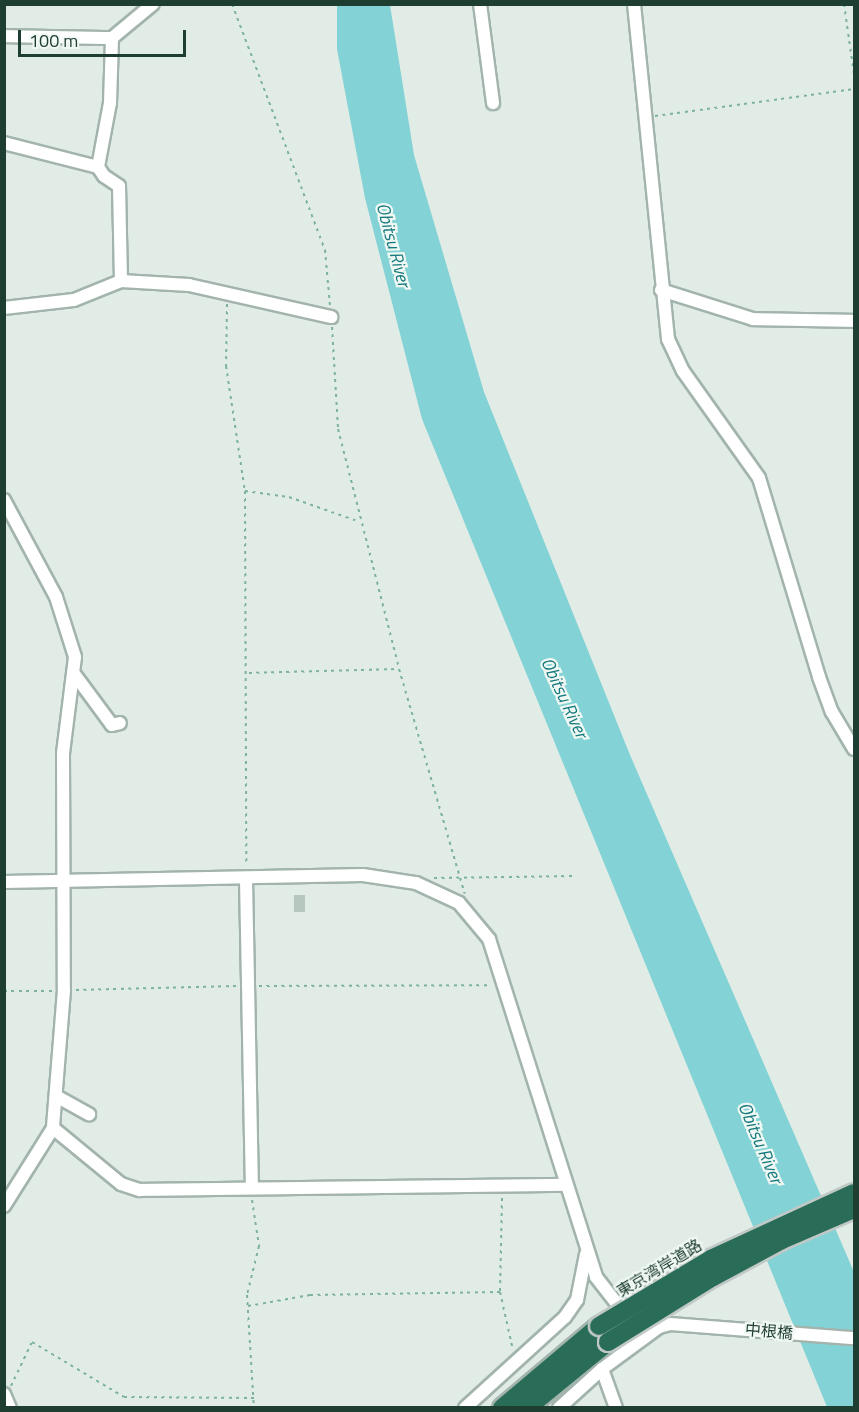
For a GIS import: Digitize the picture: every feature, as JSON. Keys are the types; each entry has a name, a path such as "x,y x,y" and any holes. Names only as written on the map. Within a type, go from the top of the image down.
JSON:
{"highway":[{"name":"東京湾岸道路","path":"502,1407 711,1259 855,1193"},
{"name":"東京湾岸道路","path":"527,1407 603,1334 713,1276 855,1209"}],"street":[{"path":"4,36 112,38 153,4"},
{"path":"480,4 493,103"},
{"path":"634,4 666,333 674,354 759,478 819,677 832,712 855,749"},
{"path":"98,167 110,103 112,38"},
{"path":"4,143 98,167 118,186 121,281"},
{"path":"4,308 74,300 121,281 189,285 331,317"},
{"path":"662,290 753,319 855,321"},
{"path":"4,500 9,526 56,597 71,636 75,675 63,753 64,990 53,1128 4,1206"},
{"path":"75,675 112,725 120,723"},
{"path":"4,882 363,875 404,879 445,895 471,917 489,939 596,1277 617,1304 647,1326 659,1327"},
{"path":"246,879 252,1188"},
{"path":"56,1096 89,1114"},
{"path":"53,1128 129,1188 565,1185"},
{"path":"465,1407 515,1362 577,1300 586,1251"},
{"name":"中根橋","path":"659,1327 683,1323 855,1338"},
{"path":"559,1407 602,1369 659,1327"},
{"path":"602,1369 616,1407"}],"path":[{"path":"231,4 325,250 338,429 399,669 471,917"},
{"path":"844,4 855,74"},
{"path":"645,118 855,89"},
{"path":"227,295 226,366 245,491 248,674 246,879"},
{"path":"245,491 289,497 360,522"},
{"path":"248,674 399,669"},
{"path":"427,878 573,876"},
{"path":"4,991 249,986 502,985"},
{"path":"502,1185 500,1292 515,1362"},
{"path":"252,1188 252,1218 259,1246 248,1306 254,1407"},
{"path":"248,1306 310,1295 500,1292"},
{"path":"7,1400 32,1342 124,1397 254,1398"}],"water":[{"name":"Obitsu River","path":"337,5 390,5 414,155 484,392 630,755 854,1272 854,1407 827,1407 422,419 365,198 337,49"}],"building":[{"path":"294,895 305,895 305,912 294,912"}]}
